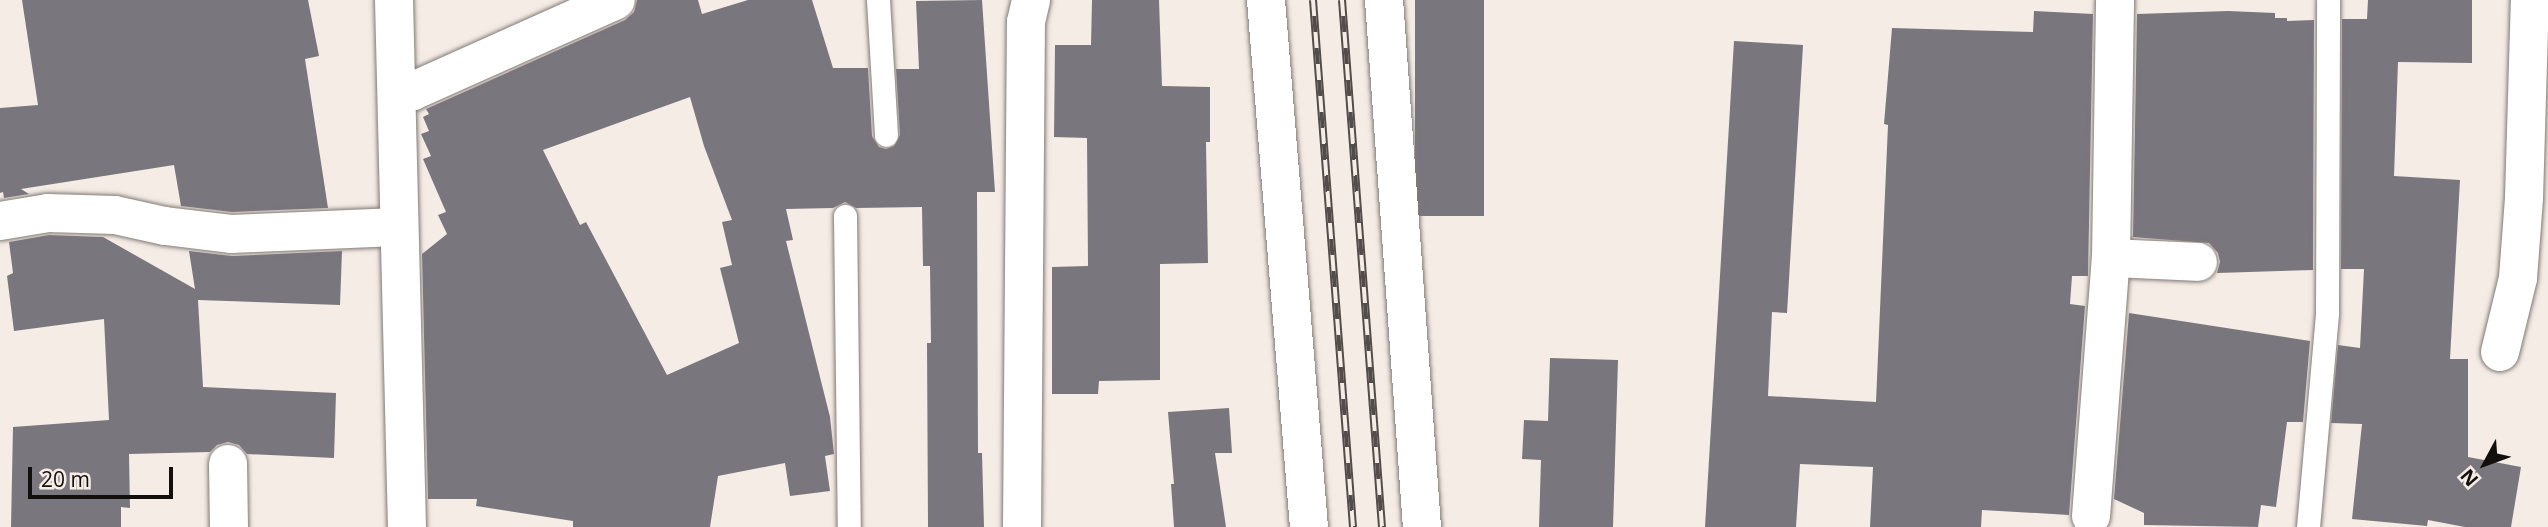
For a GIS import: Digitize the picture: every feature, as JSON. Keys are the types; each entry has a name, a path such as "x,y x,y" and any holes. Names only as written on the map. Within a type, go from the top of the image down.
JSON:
{"street":[{"path":"394,0 397,227 407,527"},
{"path":"397,90 413,91 616,0"},
{"path":"1022,527 1026,22 1031,0"},
{"path":"1266,0 1309,527"},
{"path":"1384,0 1423,527"},
{"path":"2091,516 2110,258 2115,0"},
{"path":"2501,352 2518,278 2524,198 2530,0"},
{"path":"0,221 48,213 115,215 165,226 231,234 397,227"},
{"path":"2110,258 2198,262"},
{"path":"228,464 229,527"}],"lane":[{"path":"878,0 886,135"},
{"path":"2308,527 2327,313 2328,0"},
{"path":"845,216 849,527"}],"building":[{"path":"22,0 308,0 319,56 305,59 328,208 232,212 181,206 174,165 21,189 29,194 4,198 3,192 0,193 0,108 38,105"},
{"path":"637,0 698,0 702,14 748,0 812,0 833,68 868,68 872,136 879,147 886,149 894,146 900,135 896,69 919,69 916,1 982,0 995,192 977,192 978,453 982,453 984,527 928,527 927,343 931,343 930,266 923,266 922,207 856,208 845,202 833,208 786,209 793,240 786,241 830,417 834,454 825,456 830,491 790,496 785,463 718,476 710,527 573,527 573,521 476,506 477,499 428,499 422,254 447,234 438,215 446,212 423,159 431,156 421,134 429,131 423,117 429,114 426,109 625,20 634,12","holes":["690,97 704,146 732,220 722,222 732,265 720,268 739,343 667,375 586,222 580,225 543,150"]},
{"path":"1092,0 1159,0 1162,86 1210,87 1210,142 1206,142 1208,263 1160,264 1160,380 1099,381 1098,394 1052,394 1052,267 1088,266 1087,138 1054,137 1055,45 1091,45"},
{"path":"1415,0 1484,0 1484,216 1415,216"},
{"path":"2368,0 2472,0 2472,63 2398,62 2394,176 2460,180 2450,359 2468,359 2468,457 2521,467 2511,527 2465,527 2428,520 2427,526 2352,519 2362,424 2331,423 2338,345 2360,348 2364,269 2341,269 2342,19 2367,19"},
{"path":"2034,11 2093,14 2088,276 2072,276 2070,304 2085,306 2069,515 1982,510 1981,527 1870,527 1873,467 1800,464 1796,527 1705,527 1734,41 1803,45 1787,313 1772,312 1768,396 1876,402 1888,125 1884,124 1892,28 2033,32"},
{"path":"2228,11 2275,13 2275,18 2287,18 2287,21 2314,20 2313,270 2217,273 2220,262 2218,253 2209,243 2133,237 2137,14"},
{"path":"49,235 103,237 195,289 189,251 232,256 342,251 340,305 198,300 203,387 336,393 334,458 247,454 239,445 228,442 217,445 210,452 129,454 130,508 121,507 121,527 11,527 13,427 109,420 104,319 14,331 7,276 13,273 9,242"},
{"path":"2129,313 2310,341 2303,422 2287,422 2276,507 2261,505 2258,527 2144,525 2144,513 2114,499"},
{"path":"1550,358 1618,360 1613,527 1539,527 1541,460 1522,459 1524,420 1548,421"},
{"path":"1229,408 1232,453 1215,453 1226,527 1174,527 1171,484 1174,484 1168,412"}],"railway":[{"path":"1313,0 1353,527"},
{"path":"1342,0 1382,527"}]}
